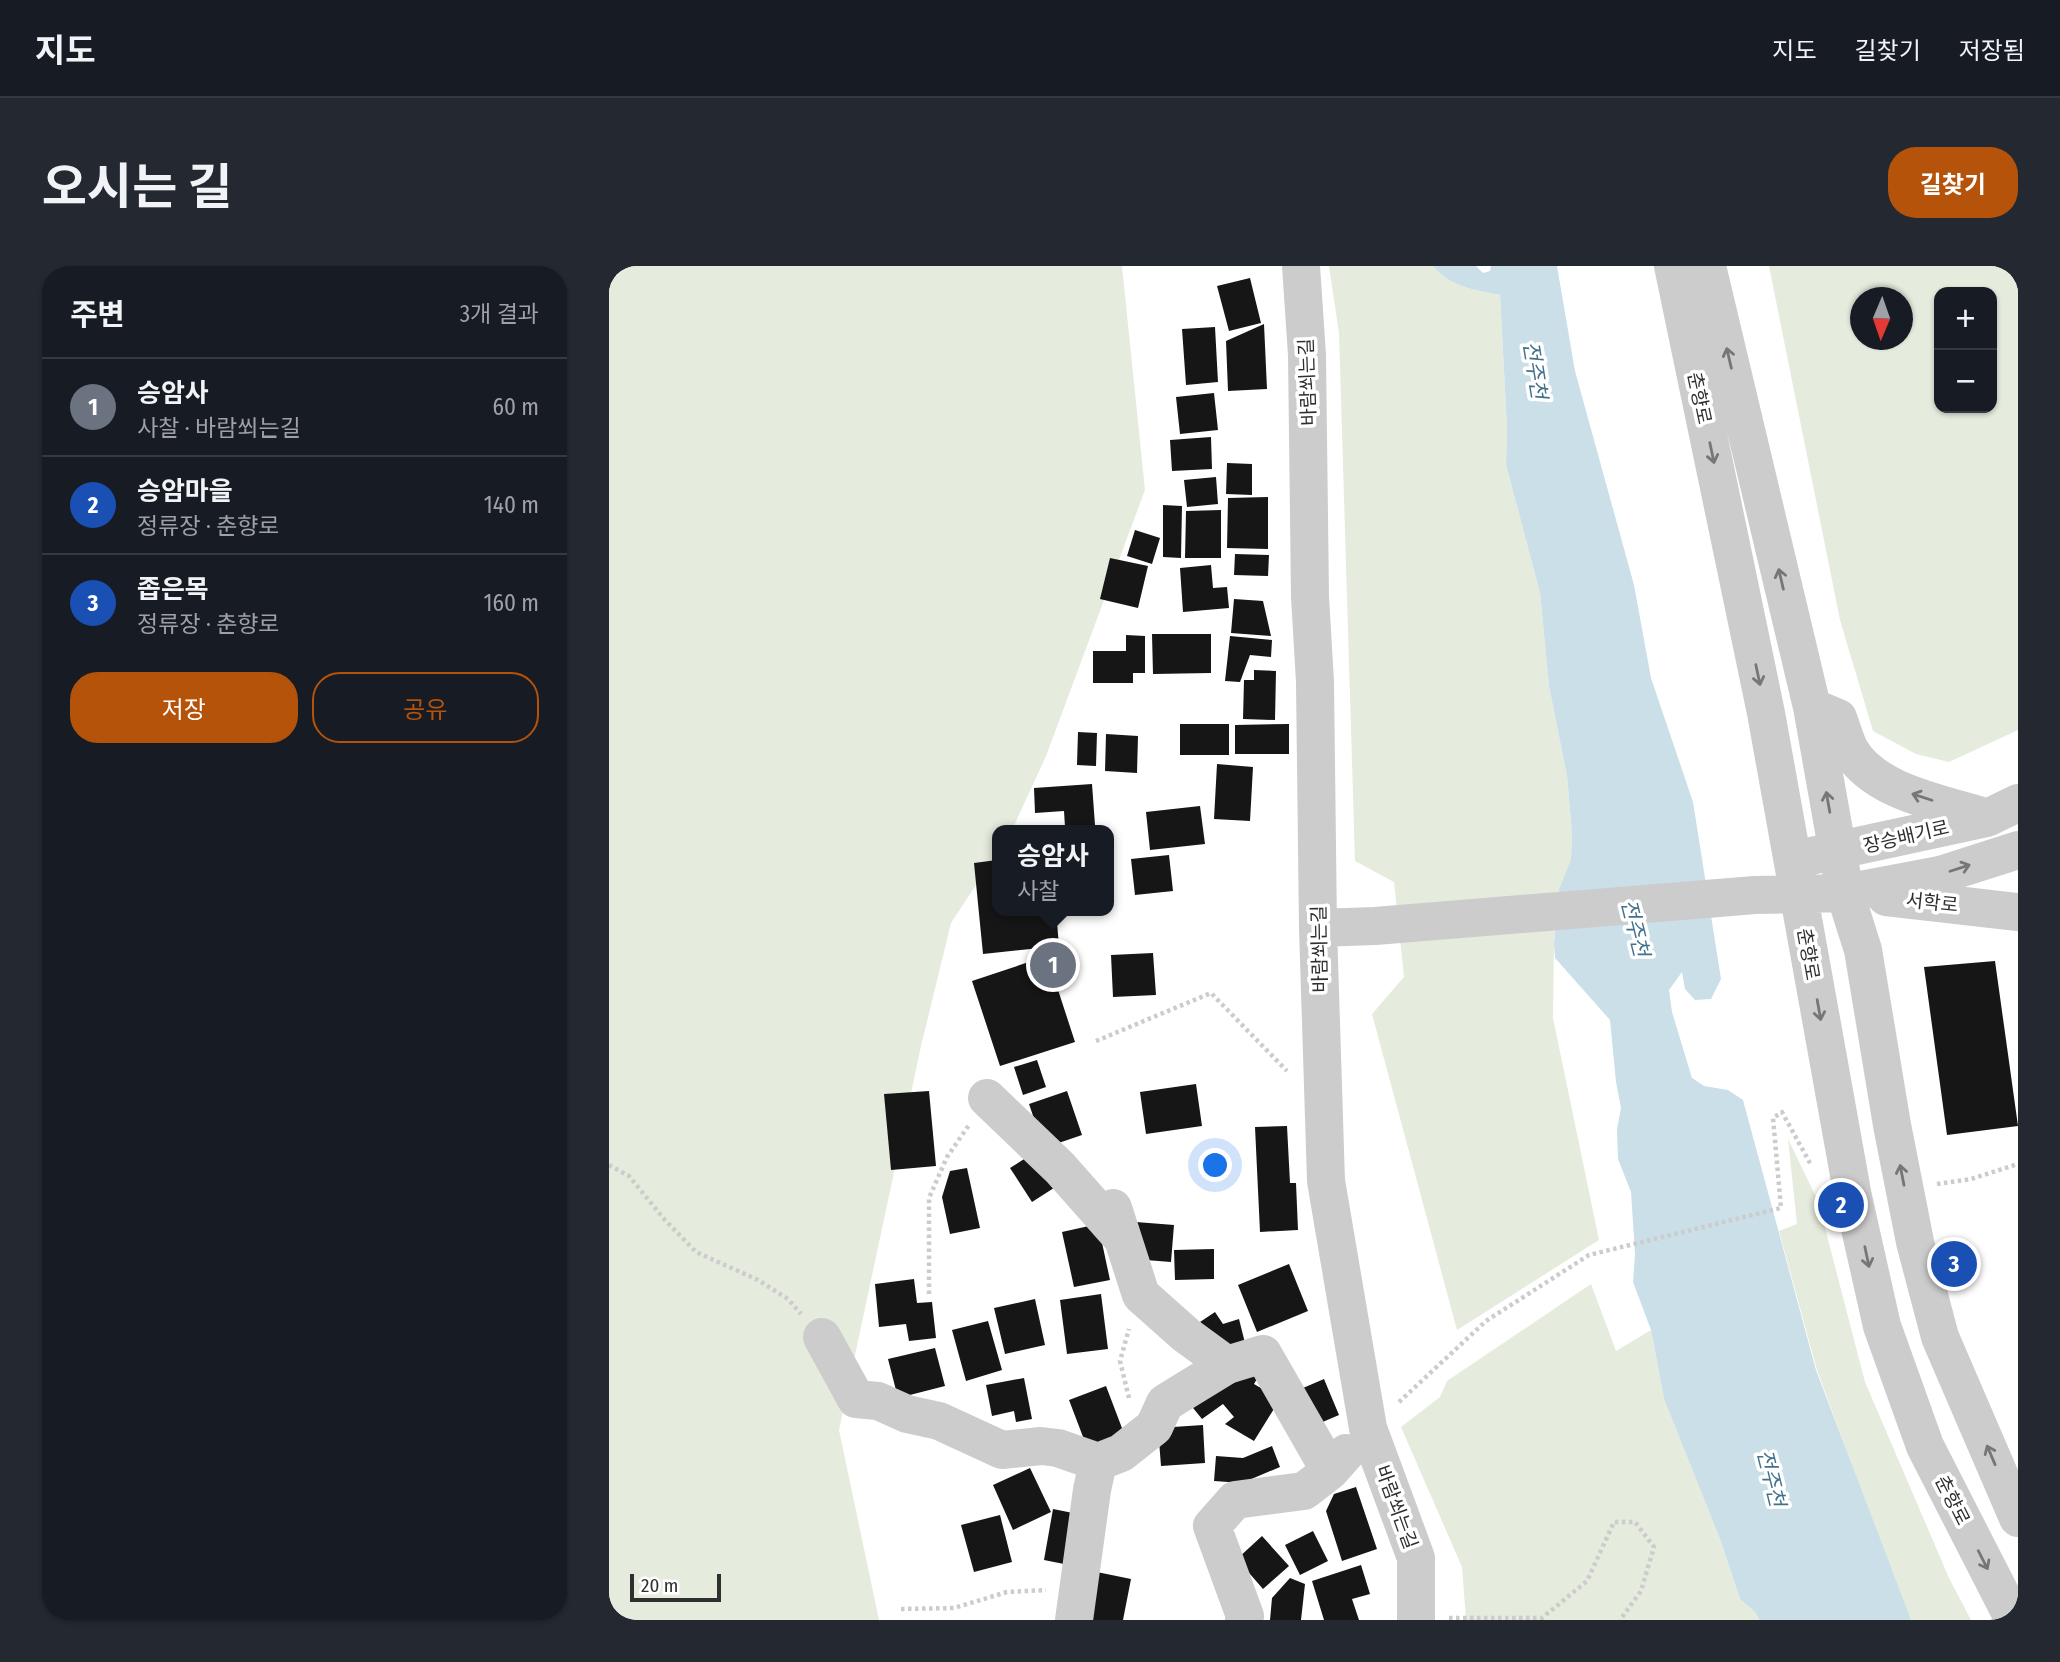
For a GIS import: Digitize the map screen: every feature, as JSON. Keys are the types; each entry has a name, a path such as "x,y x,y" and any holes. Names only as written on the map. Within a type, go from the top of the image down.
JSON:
{"street":[{"name":"바람쐬는길","path":"1301,266 1307,355 1310,597 1315,682 1318,928 1326,1181 1368,1428 1416,1558 1416,1619"},
{"name":"춘향로","path":"1673,266 1766,713 1853,1197 1882,1326 1925,1446 2014,1620"},
{"name":"춘향로","path":"1707,266 1812,707 1845,893 1863,950 1892,1125 1915,1242 1940,1337 2018,1518"},
{"path":"1812,707 1838,718 1849,749 1864,768 1884,783 2003,810"},
{"name":"장승배기로","path":"1795,877 1837,852 2003,810"},
{"path":"1318,928 1375,926 1755,895 1795,877 1845,893 1940,875 2018,850"},
{"name":"서학로","path":"1845,893 2018,912"},
{"path":"987,1098 1118,1223 1141,1295 1186,1335 1227,1365"},
{"path":"822,1337 856,1399 878,1401 907,1413 939,1421 1002,1450 1041,1446 1058,1448 1098,1462 1121,1452 1154,1427 1165,1402 1227,1365 1263,1354 1330,1471"},
{"path":"1244,1620 1245,1616 1212,1526 1235,1500 1304,1491 1330,1471 1368,1428"},
{"path":"1076,1604 1098,1462"}],"path":[{"path":"1096,1041 1211,993 1324,1108"},
{"path":"929,1294 929,1198 947,1157 987,1098"},
{"path":"1368,1428 1486,1321 1589,1255 1781,1208 1773,1118 1782,1112 1813,1170"},
{"path":"1905,1189 1971,1179 2018,1164"},
{"path":"609,1165 629,1176 664,1219 696,1252 758,1280 789,1299 822,1337"},
{"path":"1131,1404 1120,1361 1141,1295"},
{"path":"1416,1619 1542,1618 1587,1581 1614,1522 1635,1522 1654,1547 1641,1591 1620,1620"},
{"path":"901,1609 954,1608 1007,1592 1076,1604"}],"shaded area":[{"path":"609,266 1122,266 1145,490 1046,756 1014,825 992,825 992,861 951,923 921,1046 839,1430 879,1620 609,1620"},
{"path":"1329,266 1433,266 1455,283 1500,295 1507,428 1506,465 1540,593 1549,686 1567,776 1572,833 1571,859 1559,889 1554,944 1553,1018 1599,1240 1457,1330 1372,1014 1404,977 1394,882 1355,861 1339,333"},
{"path":"1769,266 2018,266 2018,730 1949,762 1916,754 1873,731 1840,620"},
{"path":"1788,1139 1818,1201 1865,1382 1949,1578 1971,1620 1911,1620 1906,1612 1817,1370 1779,1231 1797,1224"},
{"path":"1591,1284 1616,1351 1651,1330 1664,1399 1720,1539 1740,1599 1756,1613 1759,1620 1466,1620 1462,1567 1401,1427 1440,1397 1447,1381"}],"water":[{"name":"전주천","path":"1433,266 1476,266 1483,273 1490,271 1491,266 1557,266 1575,371 1634,585 1651,678 1693,802 1721,979 1711,999 1695,1000 1685,989 1682,972 1669,990 1672,1012 1692,1078 1704,1086 1728,1090 1743,1100 1816,1370 1911,1620 1759,1620 1756,1613 1740,1599 1720,1539 1664,1399 1651,1330 1633,1282 1635,1254 1631,1192 1618,1159 1617,1129 1621,1108 1610,1020 1555,958 1559,889 1571,859 1572,833 1567,776 1549,686 1540,593 1506,465 1507,428 1500,295 1455,283"}],"building":[{"path":"1250,278 1261,323 1229,331 1217,286"},
{"path":"1264,324 1267,389 1228,391 1226,341"},
{"path":"1215,327 1218,382 1186,385 1182,329"},
{"path":"1214,393 1218,430 1180,434 1176,397"},
{"path":"1211,437 1212,469 1172,471 1170,440"},
{"path":"1227,463 1252,464 1252,495 1226,494"},
{"path":"1216,477 1218,504 1187,507 1184,480"},
{"path":"1268,497 1268,549 1227,548 1228,498"},
{"path":"1163,505 1182,506 1181,558 1163,557"},
{"path":"1221,510 1221,558 1185,558 1186,511"},
{"path":"1135,530 1160,538 1152,564 1127,556"},
{"path":"1235,554 1269,555 1268,576 1234,575"},
{"path":"1110,558 1148,566 1138,608 1100,599"},
{"path":"1211,565 1213,588 1227,587 1229,608 1183,612 1180,568"},
{"path":"1234,599 1263,601 1271,636 1231,633"},
{"path":"1152,634 1211,634 1211,673 1153,674"},
{"path":"1126,635 1145,636 1145,673 1133,673 1133,683 1093,683 1093,651 1126,651"},
{"path":"1230,636 1272,640 1271,657 1250,655 1240,682 1225,681"},
{"path":"1254,670 1276,671 1275,720 1243,719 1244,680 1254,680"},
{"path":"1180,724 1229,724 1229,755 1180,755"},
{"path":"1289,724 1289,754 1235,754 1235,725"},
{"path":"1078,732 1097,733 1096,766 1077,765"},
{"path":"1106,734 1138,736 1137,773 1105,771"},
{"path":"1217,764 1253,767 1250,821 1214,819"},
{"path":"1092,784 1095,825 1065,825 1064,811 1035,813 1034,788"},
{"path":"1200,806 1205,844 1150,850 1146,812"},
{"path":"1169,855 1173,891 1135,895 1131,859"},
{"path":"992,861 992,916 1056,916 1059,946 983,954 974,863"},
{"path":"1153,953 1156,995 1113,997 1111,955"},
{"path":"1047,956 1075,1042 1000,1066 972,981"},
{"path":"1995,961 2018,1126 1947,1135 1924,967"},
{"path":"1037,1060 1046,1087 1023,1095 1014,1067"},
{"path":"1196,1084 1202,1126 1146,1134 1140,1092"},
{"path":"929,1091 936,1166 891,1170 884,1094"},
{"path":"1067,1091 1082,1135 1044,1148 1029,1104"},
{"path":"1287,1126 1290,1183 1296,1183 1298,1230 1260,1232 1255,1127"},
{"path":"1035,1152 1057,1186 1032,1202 1010,1168"},
{"path":"967,1168 980,1228 950,1234 942,1197 950,1171"},
{"path":"1136,1222 1174,1225 1171,1262 1133,1259"},
{"path":"1098,1224 1110,1280 1074,1287 1062,1232"},
{"path":"1214,1249 1214,1279 1175,1280 1174,1250"},
{"path":"1289,1264 1308,1311 1257,1332 1238,1285"},
{"path":"914,1279 917,1303 932,1302 936,1338 909,1341 906,1324 879,1327 875,1284"},
{"path":"1101,1294 1108,1349 1067,1354 1060,1300"},
{"path":"1035,1299 1045,1345 1005,1354 994,1308"},
{"path":"1215,1312 1223,1324 1239,1319 1245,1343 1223,1349 1200,1322"},
{"path":"988,1321 1002,1370 966,1381 952,1330"},
{"path":"935,1348 945,1386 898,1398 888,1359"},
{"path":"1262,1370 1254,1384 1280,1399 1254,1441 1225,1424 1234,1417 1223,1404 1202,1419 1189,1403"},
{"path":"1024,1378 1032,1419 1016,1422 1014,1411 992,1416 986,1385"},
{"path":"1324,1379 1339,1415 1318,1424 1303,1388"},
{"path":"1106,1386 1125,1436 1088,1450 1069,1400"},
{"path":"1203,1425 1205,1463 1161,1466 1158,1428"},
{"path":"1272,1446 1280,1467 1242,1483 1214,1481 1216,1456 1243,1458"},
{"path":"1030,1468 1051,1512 1013,1530 993,1485"},
{"path":"1356,1487 1377,1549 1342,1561 1326,1511 1334,1494"},
{"path":"1053,1509 1078,1514 1069,1565 1044,1560"},
{"path":"1000,1515 1012,1562 974,1572 961,1525"},
{"path":"1313,1531 1328,1561 1300,1575 1285,1545"},
{"path":"1262,1536 1289,1566 1263,1589 1237,1559"},
{"path":"1361,1565 1370,1594 1352,1599 1359,1620 1324,1620 1312,1581"},
{"path":"1092,1571 1131,1579 1123,1620 1082,1620"},
{"path":"1290,1578 1305,1584 1301,1620 1270,1620 1272,1598"}],"place":[{"name":"승암사","path":"1053,965"},
{"name":"승암마을","path":"1841,1205"},
{"name":"좁은목","path":"1954,1264"}]}
